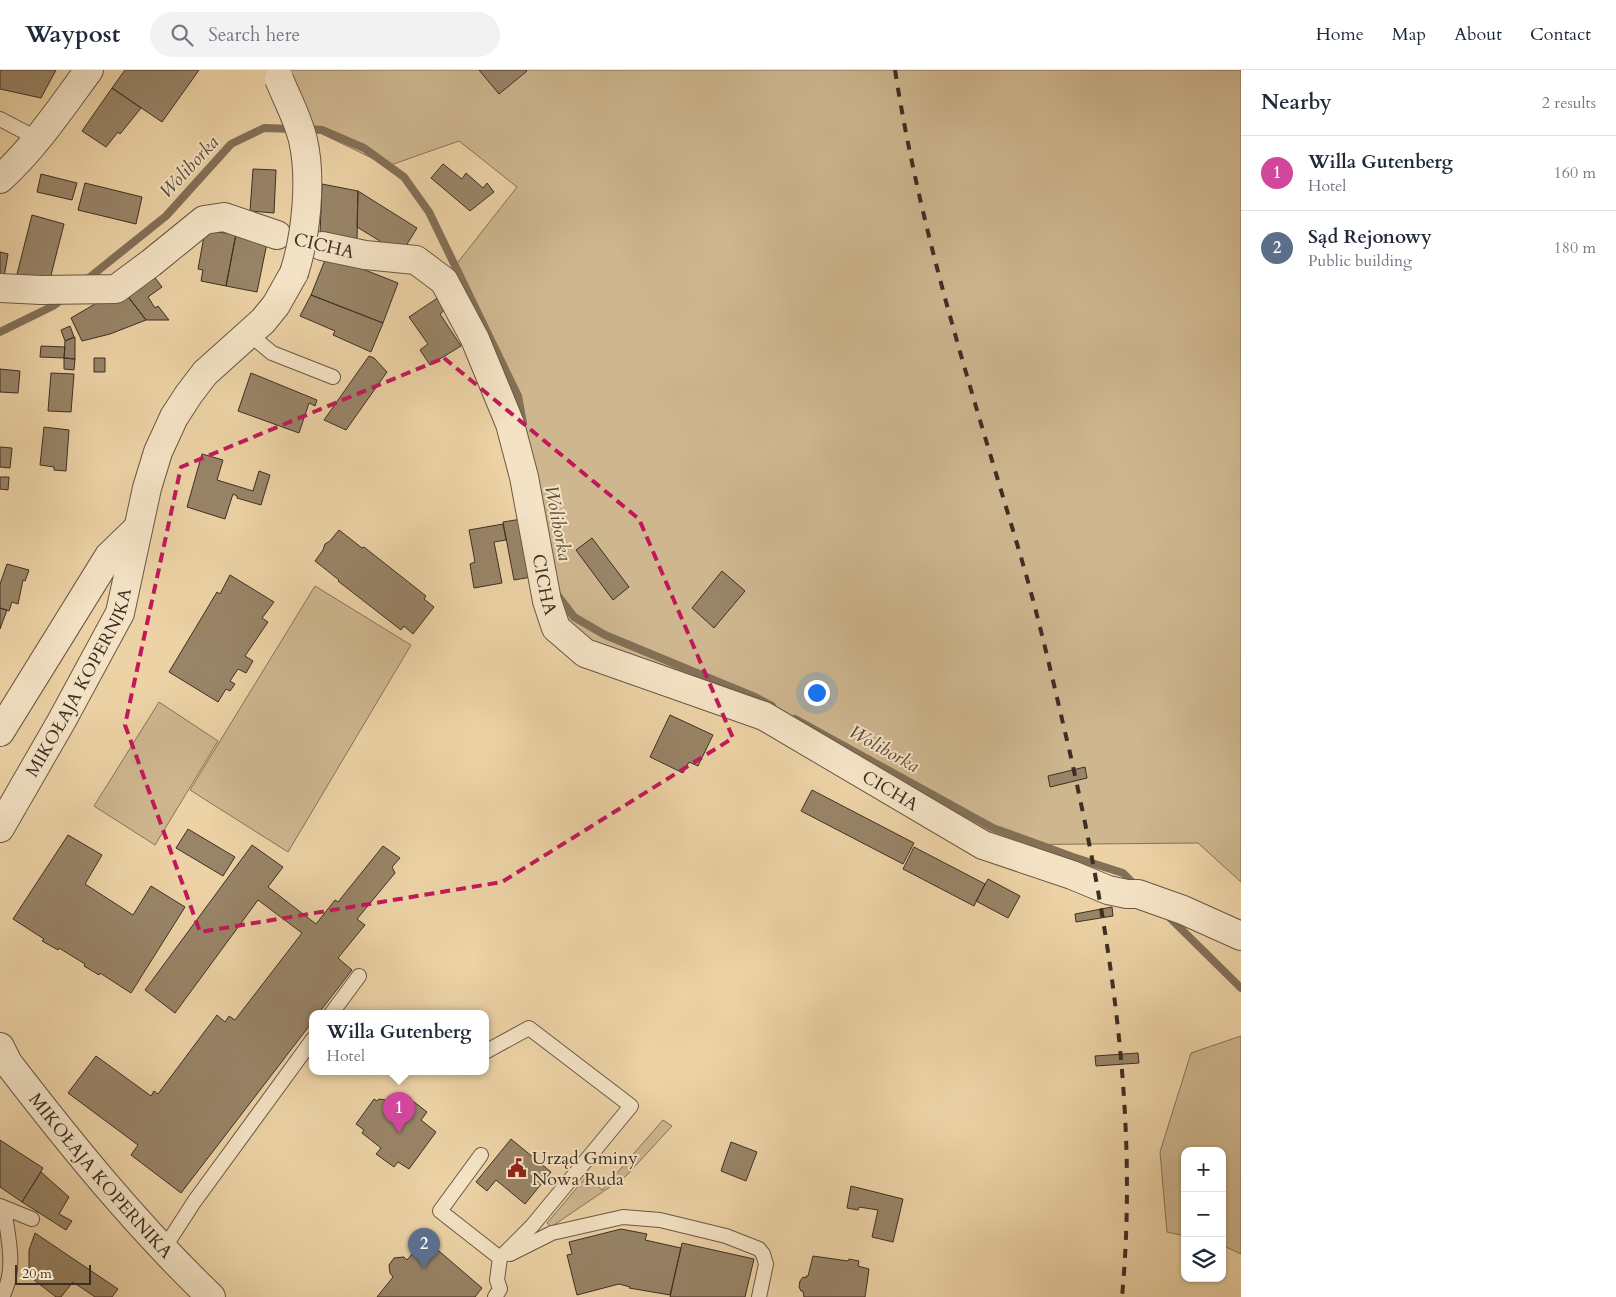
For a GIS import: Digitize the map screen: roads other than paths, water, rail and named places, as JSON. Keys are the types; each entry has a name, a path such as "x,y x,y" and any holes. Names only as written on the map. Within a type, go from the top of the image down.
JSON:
{"street":[{"path":"0,179 38,139 89,70"},
{"name":"MIKOŁAJA KOPERNIKA","path":"0,828 61,722 120,613 147,488 158,452 174,417 205,374 263,321 276,305 294,273 305,231 306,158 302,139 277,74"},
{"name":"CICHA","path":"0,288 41,290 116,289 204,220 224,217 281,236 319,245 365,255 416,260 444,281 474,339 510,424 524,477 547,601 556,628 585,653 764,716 983,845 1072,875 1108,890 1138,894 1183,910 1241,936"},
{"path":"0,732 109,556 138,528"},
{"name":"MIKOŁAJA KOPERNIKA","path":"0,1047 8,1063 75,1150 163,1250 211,1297"}],"lane":[{"path":"0,119 38,139"},
{"path":"249,334 272,353 333,377"},
{"path":"334,1010 359,976"},
{"path":"489,1050 529,1028 631,1106 532,1226 500,1258 497,1280 500,1289 495,1297"},
{"path":"163,1250 194,1202 309,1044"},
{"path":"481,1155 440,1211 500,1258"},
{"path":"2,1297 9,1285 11,1259 2,1207 32,1218"},
{"path":"500,1258 552,1233 623,1217 660,1220 726,1236 759,1249 763,1254 766,1264 759,1297"}],"waterway":[{"name":"Woliborka","path":"85,281 166,216 231,144 264,128 295,129"},
{"name":"Woliborka","path":"306,129 322,130 364,148 404,177 429,212 518,396 523,423"},
{"name":"Woliborka","path":"0,332 53,306 64,298"},
{"name":"Woliborka","path":"555,592 574,617 605,635 755,697 772,706"},
{"name":"Woliborka","path":"795,719 993,828 1123,873 1137,887"},
{"name":"Woliborka","path":"1167,915 1241,988"}],"railway":[{"path":"895,70 906,133 934,257 968,380 1023,564 1048,658 1070,753 1097,887 1109,955 1124,1091 1127,1160 1122,1297"}],"place":[{"name":"Willa Gutenberg","path":"399,1133"},
{"name":"Urząd Gminy Nowa Ruda","path":"517,1168"},
{"name":"Sąd Rejonowy","path":"424,1269"}]}
